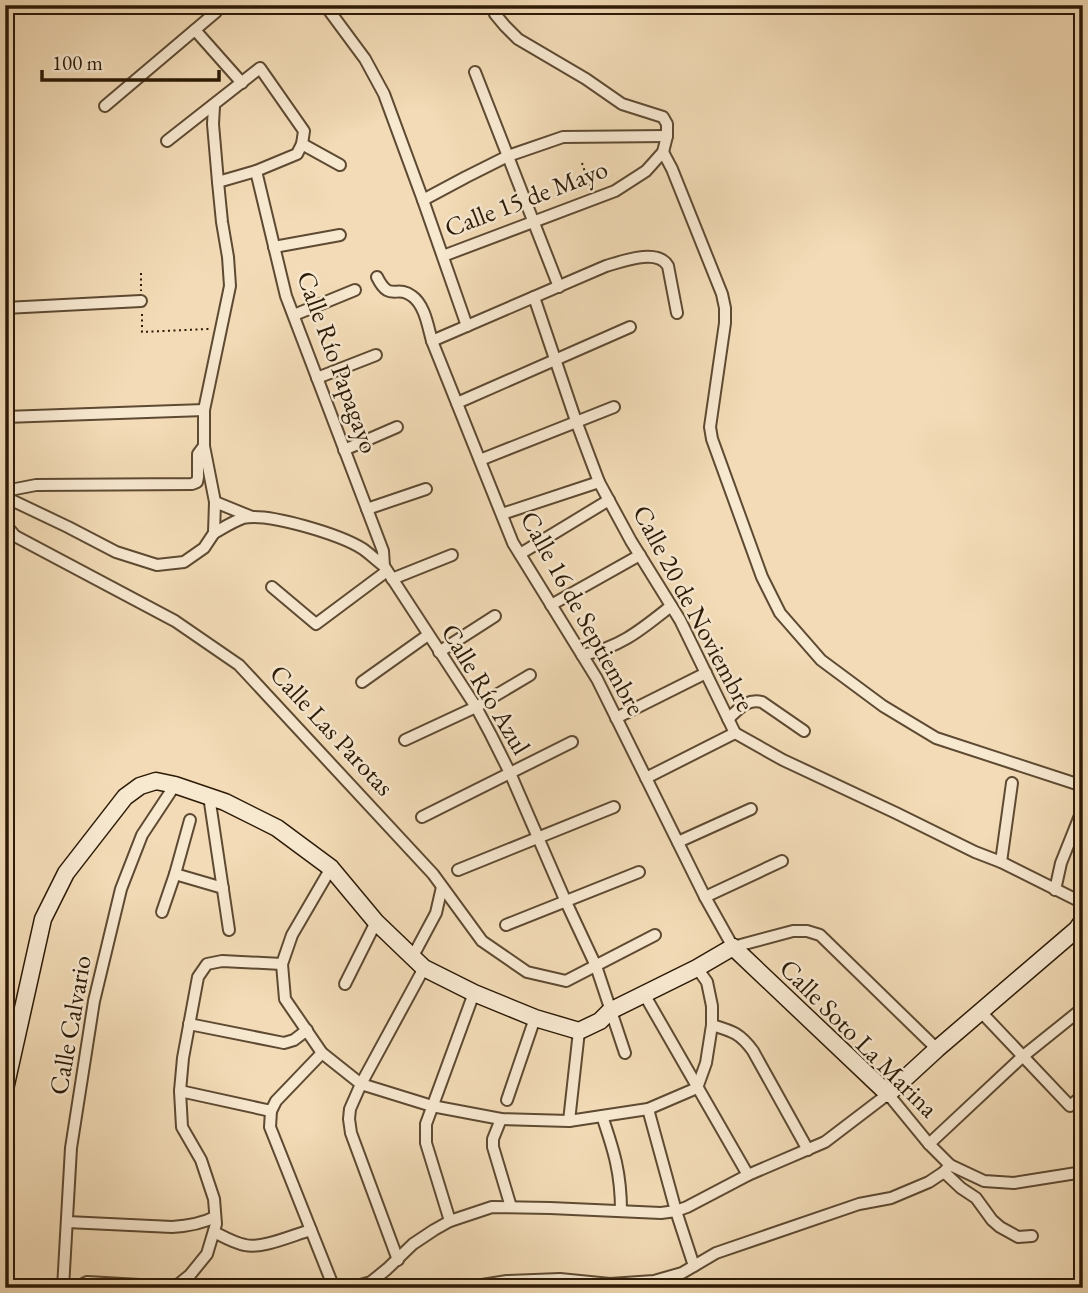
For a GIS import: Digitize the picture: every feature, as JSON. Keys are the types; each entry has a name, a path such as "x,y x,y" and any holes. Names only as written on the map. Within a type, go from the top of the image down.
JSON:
{"street":[{"path":"325,5 365,59 384,94 467,326"},
{"path":"492,5 495,14 518,39 586,79 622,104 663,117 667,124 663,152 722,294 725,308 710,427 712,439 762,577 780,613 821,660 883,706 936,738 1083,786"},
{"path":"105,106 216,12"},
{"path":"195,30 242,83"},
{"path":"167,141 260,68 304,131 302,144 297,154 257,171 218,182"},
{"path":"475,72 559,287"},
{"path":"5,497 116,552 157,565 184,562 204,548 214,533 215,502 204,446 204,410 230,286 218,182 214,106"},
{"path":"423,200 508,156 563,137 667,136"},
{"path":"302,144 340,165"},
{"name":"Calle 15 de Mayo","path":"443,256 615,191 646,171 663,152"},
{"name":"Calle Río Papagayo","path":"257,171 286,296 383,551 388,572"},
{"path":"274,247 340,235"},
{"path":"432,341 606,266 632,259 657,257 664,260 668,266 677,313"},
{"name":"Calle 16 de Septiembre","path":"377,276 387,292 408,293 421,307 432,341 513,543 597,679 705,897 733,947"},
{"path":"293,315 355,290"},
{"name":"Calle 20 de Noviembre","path":"534,298 599,482 671,606 735,733 783,760 1083,903"},
{"path":"5,308 141,301"},
{"path":"457,403 630,327"},
{"path":"317,378 376,355"},
{"path":"480,460 614,407"},
{"path":"5,417 204,410"},
{"path":"344,450 397,427"},
{"path":"5,492 36,485 192,484 197,482 198,454 204,446"},
{"path":"502,514 599,482"},
{"path":"367,509 426,489"},
{"path":"520,554 609,500"},
{"path":"215,502 254,518"},
{"name":"Calle Río Azul","path":"214,533 243,518 290,522 330,534 363,549 388,572 476,706 510,773 596,966 625,1053"},
{"name":"Calle Las Parotas","path":"5,524 15,536 175,621 239,665 433,874 482,941 527,972 566,982 655,934"},
{"path":"272,587 316,624 388,572 452,555"},
{"path":"551,605 640,555"},
{"path":"582,655 614,646 638,633 671,606"},
{"path":"439,652 495,616"},
{"path":"362,682 428,635"},
{"path":"616,718 706,673"},
{"path":"405,740 476,706 530,675"},
{"path":"728,719 745,703 754,700 762,702 804,731"},
{"path":"646,778 735,733"},
{"path":"422,817 572,742"},
{"path":"5,1089 43,919 66,873 125,797 140,786 156,781 225,802 277,828 331,868 376,922 418,962 474,993 535,1018 579,1031 600,1021 610,1011 733,947 793,931 807,930 820,935 937,1049"},
{"path":"1001,862 1012,783"},
{"name":"Calle Calvario","path":"63,1288 71,1148 94,1001 121,890 142,835 175,785"},
{"path":"209,796 229,930"},
{"path":"458,870 614,807"},
{"path":"1055,890 1061,863 1083,808"},
{"path":"678,842 751,809"},
{"path":"162,912 190,820"},
{"path":"705,897 782,861"},
{"path":"331,868 292,935 282,964 285,999 322,1053 361,1084 432,1106 501,1119 569,1121 648,1109 697,1088 706,1063 712,1025 712,1006 707,982 697,968"},
{"path":"506,925 639,872"},
{"path":"175,874 223,888"},
{"path":"398,1260 351,1133 350,1108 418,962 436,913 442,887"},
{"path":"345,984 376,922"},
{"path":"350,1288 370,1282 413,1244 450,1221 492,1207 661,1213 676,1211 748,1175 825,1142 888,1094 937,1049 1081,929"},
{"name":"Calle Soto La Marina","path":"733,947 888,1094 961,1188 976,1199 992,1220 1018,1237 1032,1236"},
{"path":"80,1288 87,1282 174,1287 190,1275 206,1254 216,1224 214,1199 201,1160 182,1127 180,1091 183,1058 198,977 207,964 222,961 282,964"},
{"path":"450,1221 426,1143 426,1124 474,993"},
{"path":"645,995 748,1175"},
{"path":"929,1144 1023,1057 1083,1008"},
{"path":"981,1012 1070,1106 1083,1096"},
{"path":"507,1100 535,1018"},
{"path":"189,1024 284,1043 294,1040 307,1030"},
{"path":"712,1025 732,1031 743,1038 753,1051 808,1150"},
{"path":"569,1121 579,1031"},
{"path":"322,1053 276,1101 271,1111 270,1127 334,1288"},
{"path":"180,1091 271,1111"},
{"path":"648,1109 694,1266"},
{"path":"601,1116 617,1161 621,1211"},
{"path":"501,1119 493,1139 493,1147 511,1208"},
{"path":"476,1288 520,1280 560,1279 610,1284 654,1281 682,1273 729,1248 859,1204 891,1198 929,1182 947,1169 984,1181 1014,1183 1083,1172"},
{"path":"67,1222 172,1227 189,1226 215,1217"},
{"path":"214,1233 257,1246 311,1230"}],"path":[{"path":"582,163 594,198"},
{"path":"142,332 221,328"}]}
